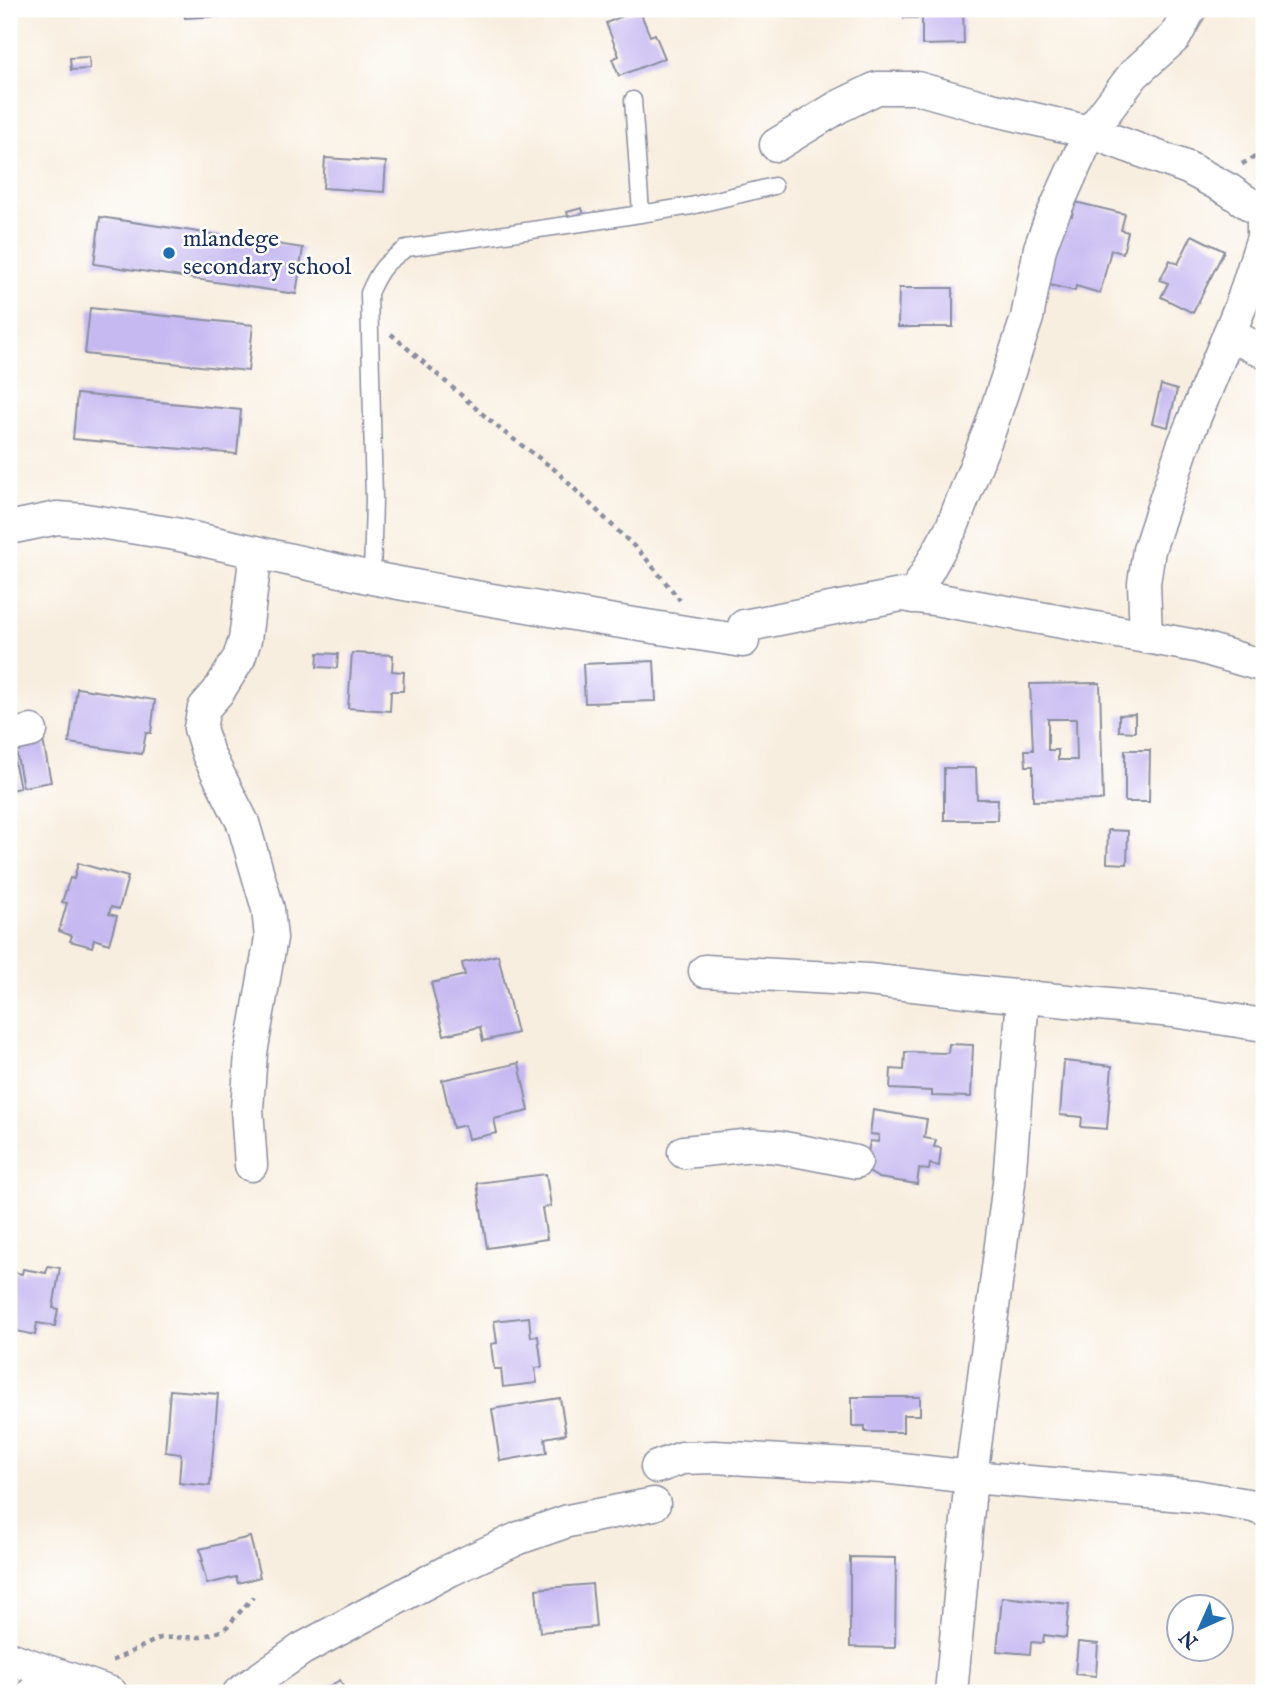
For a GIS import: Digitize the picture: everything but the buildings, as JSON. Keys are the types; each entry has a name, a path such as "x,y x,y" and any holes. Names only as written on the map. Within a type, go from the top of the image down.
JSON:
{"street":[{"path":"914,597 952,527 990,429 1027,318 1040,248 1090,132 1134,74 1175,37 1190,9"},
{"path":"776,145 838,107 877,88 916,88 1090,132 1188,167 1264,213 1263,237 1242,300 1182,446 1149,550 1144,583 1146,637"},
{"path":"1228,334 1264,352"},
{"path":"9,528 57,518 86,520 175,534 372,578 710,636 744,634 901,595 1196,646 1264,664"},
{"path":"251,1165 247,1109 251,1053 271,938 268,909 243,823 208,754 200,728 204,708 218,692 239,658 256,552"},
{"path":"705,971 868,980 1173,1012 1264,1025"},
{"path":"951,1693 971,1477 1009,1183 1023,997"},
{"path":"684,1152 753,1145 779,1147 856,1162"},
{"path":"657,1467 682,1458 715,1457 883,1467 1195,1496 1264,1510"},
{"path":"239,1693 302,1648 448,1570 519,1538 568,1521 654,1504"},
{"path":"9,1658 84,1684"},
{"path":"33,1693 44,1688 84,1684"}],"lane":[{"path":"633,100 641,213"},
{"path":"372,578 374,499 369,293 382,267 390,259 407,248 691,206 774,186"}],"path":[{"path":"370,316 501,430 554,469 644,556 710,636"},
{"path":"84,1684 108,1663 160,1637 201,1637 224,1630 253,1597"}],"place":[{"name":"mlandege secondary school","path":"169,253"}]}
